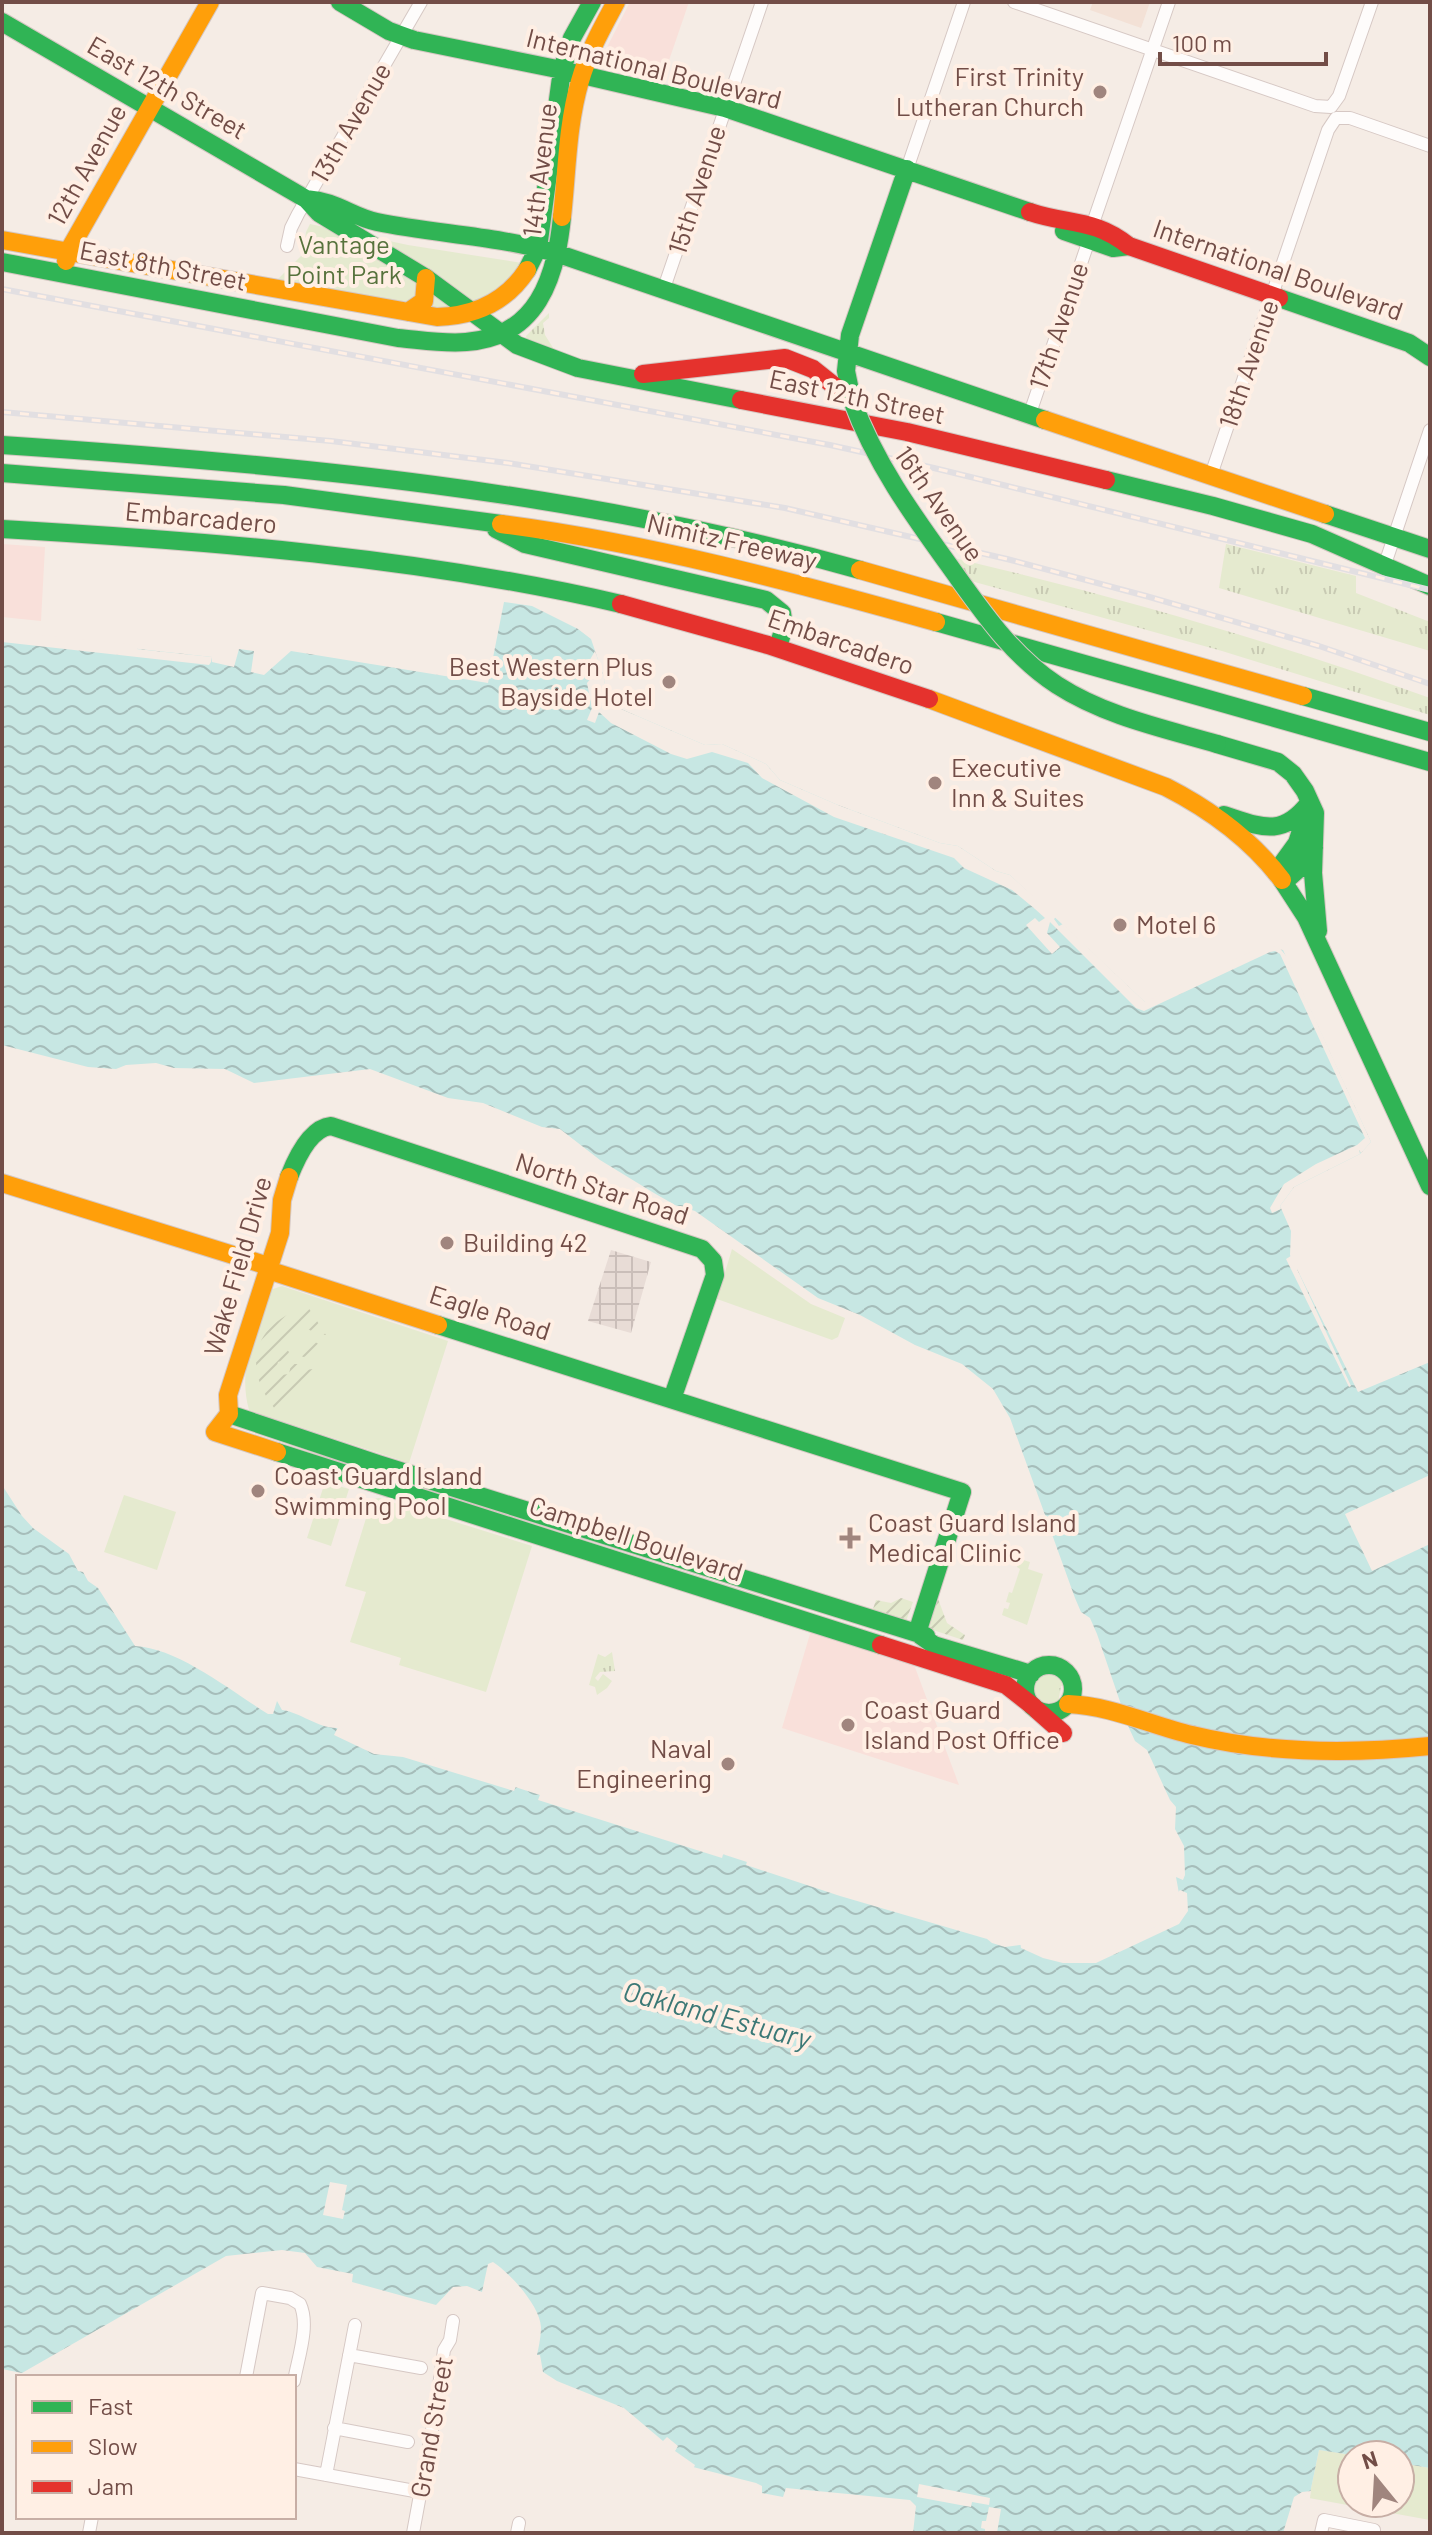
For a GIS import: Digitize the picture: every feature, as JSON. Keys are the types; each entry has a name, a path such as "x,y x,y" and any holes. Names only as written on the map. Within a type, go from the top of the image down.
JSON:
{"main road":[{"name":"12th Avenue","path":"63,273 68,252 210,2"},
{"name":"International Boulevard","path":"340,2 401,35 725,108 1048,218 1067,218 1090,233 1117,235 1129,246 1409,343 1430,357"},
{"name":"14th Avenue","path":"503,334 523,318 546,290 562,70 572,38 592,2"},
{"name":"14th Avenue","path":"474,313 491,306 517,284 547,250 576,94 596,39 616,2"},
{"name":"East 12th Street","path":"2,22 306,199 319,213 426,278 517,345 559,363 907,432 1213,506 1312,534 1430,586"},
{"name":"16th Avenue","path":"907,169 850,335 847,353 847,393 886,479 994,627 1020,656 1056,685 1096,706 1278,762 1300,782 1309,803"},
{"name":"East 12th Street","path":"306,199 325,200 373,221 547,250 1430,549"},
{"name":"East 8th Street","path":"2,240 408,312 449,318 474,313"},
{"name":"East 8th Street","path":"2,262 398,338 455,343 479,342 503,334"},
{"path":"408,312 424,301 426,278"},
{"name":"International Boulevard","path":"1409,343 1430,343"},
{"path":"616,376 785,358 802,362 847,393"},
{"name":"Nimitz Freeway","path":"2,445 181,457 403,482 722,533 1430,732"},
{"name":"Nimitz Freeway","path":"2,473 284,495 629,545 803,585 1430,762"},
{"path":"480,522 525,544 679,577 766,600 782,613 784,627 778,647"},
{"name":"Embarcadero","path":"2,529 268,550 485,578 629,606 778,647 1154,782 1190,798 1235,828 1280,877 1306,917 1430,1186"},
{"path":"1214,812 1266,828 1281,828 1292,823 1309,803"},
{"path":"1309,803 1315,813 1314,898 1321,949"},
{"path":"1280,877 1306,821 1309,803"},
{"path":"1280,877 1303,865 1315,845"},
{"name":"Wake Field Drive","path":"215,1432 229,1414 228,1395 280,1233 282,1200 290,1173 313,1135 322,1127 331,1126"},
{"name":"North Star Road","path":"331,1126 683,1242 710,1254 715,1261 715,1275 672,1399"},
{"name":"Eagle Road","path":"2,1183 262,1264 268,1270 962,1492 917,1633"},
{"name":"Campbell Boulevard","path":"229,1414 1034,1672"},
{"name":"Campbell Boulevard","path":"215,1432 1006,1685 1034,1707"},
{"path":"1089,1704 1064,1670 1058,1667 1043,1666 1027,1680 1026,1695 1034,1707 1047,1713 1067,1705 1089,1704 1194,1735 1274,1749 1352,1752 1430,1746"},
{"path":"1067,1705 1072,1698 1072,1683"}],"street":[{"name":"13th Avenue","path":"287,246 291,228 306,199 421,2"},
{"name":"15th Avenue","path":"664,288 762,2"},
{"name":"16th Avenue","path":"907,169 964,2"},
{"path":"1014,2 1430,146"},
{"name":"17th Avenue","path":"1030,413 1169,2"},
{"name":"18th Avenue","path":"1211,475 1372,2"},
{"path":"1385,564 1430,430"},
{"path":"246,2375 262,2293 290,2298 300,2304 303,2311 304,2326 295,2375"},
{"name":"Grand Street","path":"413,2533 444,2350 450,2340 453,2321"},
{"path":"326,2475 355,2325"},
{"path":"349,2355 421,2368"},
{"path":"334,2428 408,2442"},
{"path":"296,2469 420,2492"},
{"path":"1321,2533 1324,2520 1374,2530 1373,2533"}],"shaded area":[{"path":"630,2 689,2 664,75 601,59"},
{"path":"1093,2 1150,2 1141,28 1090,10"},
{"path":"2,544 45,547 41,621 2,617"},
{"path":"611,1250 651,1262 631,1333 588,1321"},
{"path":"813,1624 910,1654 959,1785 782,1728"}],"green space":[{"name":"Vantage Point Park","path":"310,224 408,245 522,263 503,283 482,298 445,308 277,280 303,254"},
{"path":"549,313 549,318 543,323 545,335 555,351 527,341 526,336"},
{"path":"1226,544 1356,576 1356,593 1430,622 1430,651 1219,588"},
{"path":"954,558 1134,604 1313,658 1430,698 1430,715 1222,651 971,581"},
{"path":"732,1249 811,1304 845,1318 838,1337 832,1340 717,1299"},
{"path":"282,1286 448,1341 409,1463 249,1410 245,1379 250,1349 270,1290"},
{"path":"308,1307 326,1335 316,1334 305,1327 295,1337 287,1339 284,1346 289,1352 287,1359 278,1362 276,1370 281,1375 289,1374 291,1364 300,1364 305,1370 313,1369 313,1373 302,1396 299,1398 294,1392 288,1403 275,1409 258,1377 258,1347 276,1323"},
{"path":"312,1340 320,1345 322,1353 314,1360 310,1356 303,1357 297,1351 300,1343"},
{"path":"325,1482 349,1489 331,1546 307,1538"},
{"path":"124,1495 176,1512 157,1570 104,1552"},
{"path":"379,1498 532,1546 486,1692 399,1665 401,1658 350,1642 366,1592 345,1586 372,1499"},
{"path":"1020,1559 1030,1562 1028,1569 1043,1574 1027,1625 1002,1615 1010,1603 1006,1602 1020,1569 1017,1567"},
{"path":"937,1596 947,1623 965,1635 963,1640 927,1628"},
{"path":"901,1598 913,1602 906,1621 872,1612 876,1600 891,1603"},
{"path":"612,1652 615,1671 600,1672 595,1678 598,1681 603,1674 612,1681 597,1695 595,1687 589,1685 598,1654 605,1657"},
{"path":"1045,1672 1059,1675 1065,1685 1061,1686 1058,1703 1046,1707 1029,1692 1032,1679"},
{"path":"1319,2450 1336,2453 1336,2503 1309,2498"},
{"path":"1416,2466 1430,2468 1430,2520 1416,2517"}],"water":[{"name":"Oakland Estuary","path":"504,602 532,606 591,639 605,680 600,700 705,745 722,744 766,764 780,780 838,805 940,843 958,846 996,871 1010,875 1147,1004 1274,949 1283,950 1371,1142 1360,1154 1294,1187 1280,1206 1291,1231 1290,1255 1358,1392 1430,1362 1430,2468 1416,2466 1416,2439 1336,2439 1336,2453 1319,2450 1309,2498 1297,2509 1294,2533 913,2533 916,2506 910,2500 786,2488 783,2497 762,2493 762,2486 756,2483 693,2467 691,2472 640,2429 534,2371 541,2332 539,2319 523,2291 493,2262 488,2264 482,2292 467,2286 453,2287 436,2305 352,2282 353,2274 317,2267 305,2253 282,2250 226,2256 22,2373 2,2369 2,1485 33,1528 69,1554 78,1571 83,1572 88,1581 98,1588 135,1646 169,1654 186,1662 268,1714 273,1714 277,1701 282,1710 338,1728 377,1750 406,1755 512,1786 747,1862 964,1927 1005,1947 1028,1944 1073,1960 1105,1956 1179,1920 1186,1904 1180,1899 1176,1877 1183,1880 1185,1875 1184,1846 1175,1829 1176,1807 1147,1750 1135,1741 1129,1728 1097,1634 1075,1598 1010,1418 993,1389 962,1364 818,1298 695,1211 675,1205 654,1193 600,1160 560,1129 542,1127 483,1103 448,1098 370,1069 254,1083 225,1069 174,1068 156,1063 126,1065 116,1069 88,1067 2,1045 2,634 212,657 212,662 234,667 239,649 254,651 251,672 264,675 291,651 488,683"}],"pier":[{"path":"2,631 137,645 137,649 212,657 209,665 2,642"},
{"path":"595,651 605,680 600,700 705,745 722,744 766,764 780,780 838,805 940,843 958,846 996,871 1010,875 1051,912 1054,910 1058,915 1054,919 1059,926 1063,924 1145,1002 1257,949 1278,946 1287,957 1371,1142 1361,1153 1359,1150 1360,1154 1294,1187 1281,1209 1272,1213 1270,1208 1284,1184 1365,1138 1280,954 1270,952 1144,1011 1136,1008 1050,922 1047,933 1060,947 1052,954 1026,925 1035,918 1039,922 1045,918 1012,890 964,868 954,858 834,817 762,778 748,763 712,752 687,759 611,723 599,712 595,723 587,720 592,708 587,683 592,677 588,663"},
{"path":"1294,1254 1300,1266 1297,1269 1349,1387 1286,1259"},
{"path":"1430,1475 1430,1544 1372,1571 1345,1514"},
{"path":"339,1725 345,1731 367,1738 379,1746 407,1751 517,1784 514,1791 403,1757 374,1754 334,1735"},
{"path":"541,1792 724,1851 722,1858 538,1800"},
{"path":"748,1858 965,1923 981,1929 987,1939 746,1865"},
{"path":"1180,1890 1187,1893 1188,1911 1179,1924 1096,1963 1063,1963 1021,1948 1020,1941 1028,1940 1073,1956 1104,1952 1176,1917 1181,1905 1175,1896"},
{"path":"330,2182 347,2185 343,2219 323,2215"},
{"path":"532,2355 540,2355 543,2372 557,2381 624,2408 663,2441 667,2437 678,2446 675,2451 695,2465 690,2476 638,2433 539,2380 530,2372"},
{"path":"919,2484 990,2498 989,2505 972,2502 971,2507 917,2497"},
{"path":"1311,2491 1309,2504 1301,2508 1295,2533 1283,2533 1294,2497"},
{"path":"989,2507 1001,2509 997,2533 985,2533 985,2529 981,2528"}],"railway":[{"path":"2,289 830,445 1430,590"},
{"path":"2,412 331,441 508,463 785,508 1007,559 1146,596 1319,646 1430,684"}],"traffic: fast":[{"path":"340,2 389,31 414,40 725,108 1030,212"},
{"path":"527,270 538,248 562,70 572,38 592,2"},
{"path":"2,22 306,199 319,213 426,278 517,345 578,368 741,400"},
{"path":"852,400 846,371 850,335 907,169"},
{"path":"306,199 377,222 556,253 1045,420"},
{"path":"2,262 398,338 466,342 490,338 510,329 526,316 548,282 562,217"},
{"path":"1064,231 1113,248 1129,246"},
{"path":"1279,298 1409,343 1430,357"},
{"path":"852,400 883,467 909,508 986,616 1026,661 1057,685 1095,705 1134,720 1217,744"},
{"path":"2,445 218,461 434,485 649,520 860,570"},
{"path":"2,473 284,495 501,524"},
{"path":"1106,480 1312,534 1430,586"},
{"path":"1325,514 1430,549"},
{"path":"2,529 313,553 468,574 621,604"},
{"path":"496,529 525,544 766,600 782,613 784,627 778,647"},
{"path":"936,622 1430,762"},
{"path":"1303,696 1430,732"},
{"path":"1217,744 1278,762 1293,774 1305,791 1315,813 1313,873 1318,931"},
{"path":"1224,815 1270,827 1290,821 1309,803"},
{"path":"1276,872 1297,843 1308,809"},
{"path":"1284,882 1303,865 1314,848"},
{"path":"1282,880 1306,917 1430,1186"},
{"path":"289,1177 310,1138 331,1126 702,1249 713,1261 715,1275 672,1399"},
{"path":"438,1325 962,1492 917,1633 934,1645 1031,1674"},
{"path":"229,1414 378,1464 926,1636"},
{"path":"277,1452 881,1645"},
{"path":"1049,1665 1066,1672 1073,1689 1066,1706 1049,1713 1032,1706 1025,1689 1032,1672 1049,1665"}],"traffic: slow":[{"path":"66,261 68,252 210,2"},
{"path":"562,217 576,98 591,51 616,2"},
{"path":"2,240 437,317 464,314 488,305 509,291 527,270"},
{"path":"408,312 424,301 426,278"},
{"path":"1045,420 1325,514"},
{"path":"501,524 666,553 774,578 936,622"},
{"path":"860,570 1303,696"},
{"path":"929,699 1166,787 1199,805 1229,827 1257,851 1282,880"},
{"path":"277,1452 215,1432 229,1414 228,1395 280,1233 282,1200 289,1177"},
{"path":"2,1183 262,1264 268,1270 438,1325"},
{"path":"1068,1704 1100,1708 1192,1735 1251,1746 1311,1751 1430,1746"}],"traffic: jam":[{"path":"1030,212 1092,226 1129,246 1279,298"},
{"path":"643,374 785,358 813,369 852,400"},
{"path":"741,400 907,432 1106,480"},
{"path":"621,604 768,645 929,699"},
{"path":"881,1645 1006,1685 1034,1707"},
{"path":"1037,1710 1063,1733"}],"place":[{"name":"First Trinity Lutheran Church","path":"1100,92"},
{"name":"Best Western Plus Bayside Hotel","path":"669,682"},
{"name":"Executive Inn & Suites","path":"935,783"},
{"name":"Motel 6","path":"1120,925"},
{"name":"Building 42","path":"447,1243"},
{"name":"Coast Guard Island Swimming Pool","path":"258,1491"},
{"name":"Coast Guard Island Medical Clinic","path":"850,1538"},
{"name":"Coast Guard Island Post Office","path":"848,1725"},
{"name":"Naval Engineering","path":"728,1764"}]}
